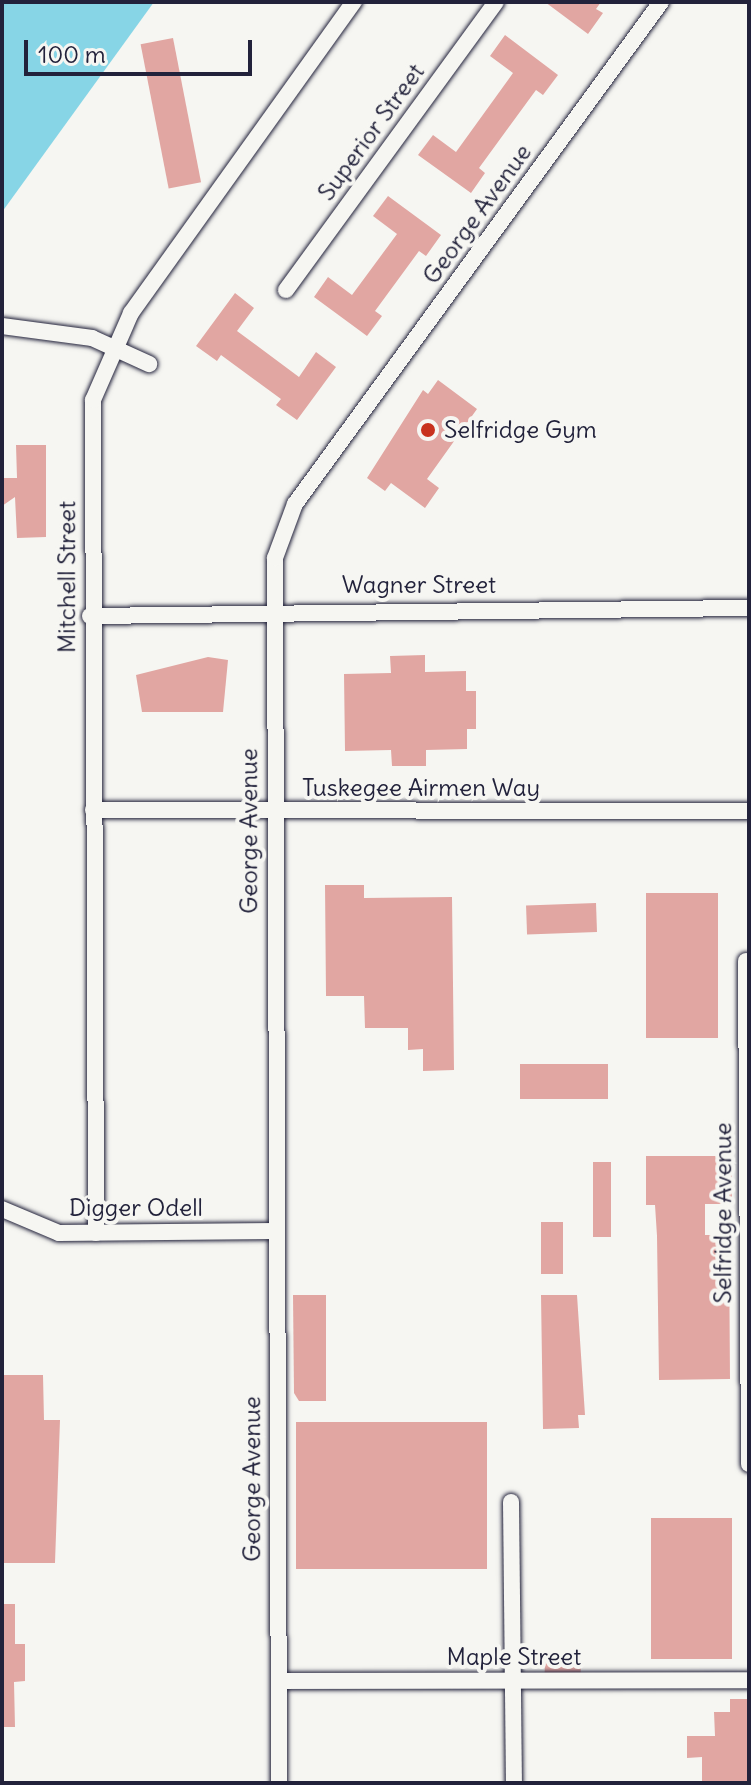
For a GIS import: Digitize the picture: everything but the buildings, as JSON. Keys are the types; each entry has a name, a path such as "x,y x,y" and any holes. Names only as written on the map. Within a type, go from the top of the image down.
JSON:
{"street":[{"name":"Mitchell Street","path":"96,1233 90,616 93,400 114,345 192,223 354,2"},
{"name":"Superior Street","path":"286,290 496,2"},
{"name":"George Avenue","path":"279,1783 271,613 275,558 295,504 661,2"},
{"path":"2,326 114,345 149,364"},
{"name":"Wagner Street","path":"90,616 749,608"},
{"name":"Tuskegee Airmen Way","path":"93,810 749,811"},
{"name":"Selfridge Avenue","path":"746,961 749,1464"},
{"name":"Digger Odell","path":"2,1209 59,1233 275,1231"},
{"path":"511,1502 514,1783"},
{"name":"Maple Street","path":"279,1681 749,1680"}],"water":[{"path":"2,2 154,2 2,212"}],"place":[{"name":"Selfridge Gym","path":"428,430"}]}
